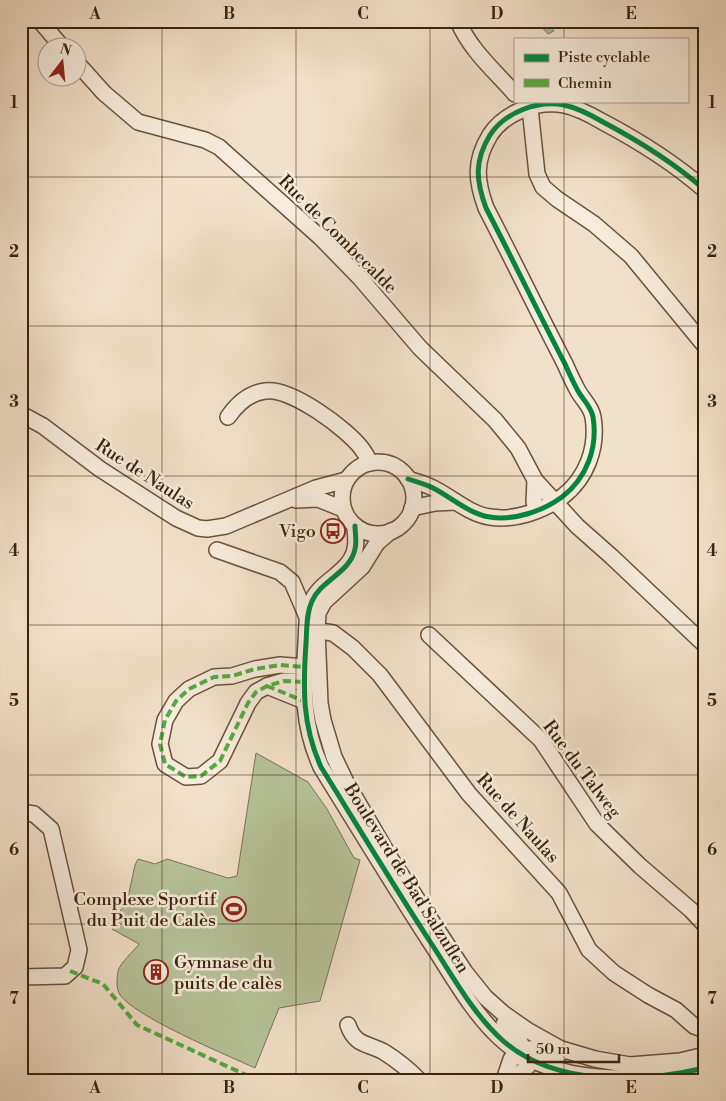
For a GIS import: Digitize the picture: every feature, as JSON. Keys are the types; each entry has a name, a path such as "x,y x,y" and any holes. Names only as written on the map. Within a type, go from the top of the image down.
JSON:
{"street":[{"path":"40,21 54,38"},
{"path":"458,21 463,32 496,75 514,93"},
{"name":"Rue de Combecalde","path":"88,75 104,93 138,122 206,140 219,147 321,238 360,278 420,348 496,420 518,448 535,480 551,499 577,526 705,645"},
{"path":"408,479 432,487 473,511 490,517 512,517 539,510 578,468 584,454 587,427 586,415 579,392 486,208 480,191 477,172 485,144 493,130 525,106 566,105 587,113 619,130 653,151 705,190"},
{"path":"525,106 537,174 543,187 594,224 631,256 705,346"},
{"path":"228,417 234,408 248,397 266,391 284,393 308,404 339,428 362,448 370,462"},
{"name":"Rue de Naulas","path":"21,414 43,426 112,477 176,518 198,528 207,529 226,526 316,488 346,480"},
{"path":"370,462 382,462 393,465 408,479 414,498 408,518 400,526 391,531 378,534 366,532 350,521 343,509 342,489 346,480 361,466 370,462"},
{"path":"534,502 535,480"},
{"name":"Rue de Naulas","path":"285,502 305,498 318,499 343,509"},
{"path":"473,511 512,510 534,502 551,499"},
{"path":"412,508 435,503 456,502"},
{"name":"Boulevard de Bad Salzuflen","path":"355,526 356,548 351,561 316,594 311,602 304,674 306,721 313,748 326,775 418,922 484,1022 501,1040 522,1055 552,1069 586,1076 654,1076 705,1068"},
{"name":"Boulevard de Bad Salzuflen","path":"391,531 377,543 362,567 324,602 310,625 323,720 334,757 346,782 392,861 465,972 485,997 504,1014 527,1030 561,1049 595,1059 630,1065 680,1061 705,1055"},
{"path":"217,550 280,572 292,582 310,625"},
{"name":"Rue de Naulas","path":"310,625 333,633 353,648 380,674 469,794 558,893 589,950 614,973 676,1010 694,1026 705,1030"},
{"name":"Rue du Talweg","path":"430,635 541,740 597,824 705,925"},
{"path":"280,665 304,674 267,686 256,692 248,703 220,760 201,776 186,777 165,764 160,744 165,720 176,701 189,689 214,677 232,676 255,669 280,665"},
{"path":"267,686 304,701"},
{"path":"21,812 34,814 51,829 79,950 75,967 65,976 21,977"},
{"path":"465,972 482,1004 498,1020 517,1034 522,1046 522,1055 528,1066 513,1080"},
{"path":"348,1026 352,1036 359,1042 383,1052 398,1061 419,1080"},
{"path":"504,1080 511,1059 522,1055 529,1049 539,1048 589,1068 630,1065"}],"green space":[{"name":"Complexe Sportif du Puit de Calès","path":"256,753 308,782 327,809 354,858 360,860 320,1001 279,1008 255,1068 181,1034 127,1002 118,991 118,971 139,944 112,929 117,915 127,902 138,859 155,864 167,859 228,878 237,876"}],"water":[{"path":"536,21 545,21 554,31 548,34"}],"marked path":[{"path":"303,682 284,681 267,686 256,692 248,703 220,761 201,776 186,777 165,764 160,744 165,720 176,701 189,689 214,677 232,676 255,669 280,665 304,667"},
{"path":"267,686 304,701"},
{"path":"70,971 103,984 137,1025 257,1080"}],"cycle path":[{"path":"408,479 430,487 467,509 482,515 509,518 537,511 562,497 578,481 589,461 592,450 594,428 591,410 574,384 486,208 480,189 478,171 481,154 496,127 513,114 533,106 544,104 569,106 589,114 643,145 669,162 705,190"},
{"path":"355,526 356,543 352,557 342,570 316,594 309,611 304,691 310,736 321,767 453,978 480,1016 500,1038 521,1054 545,1065 571,1073 625,1078 653,1077 705,1068"}],"place":[{"name":"Vigo","path":"333,531"},
{"name":"Complexe Sportif du Puit de Calès","path":"234,909"},
{"name":"Gymnase du puits de calès","path":"156,972"}]}
